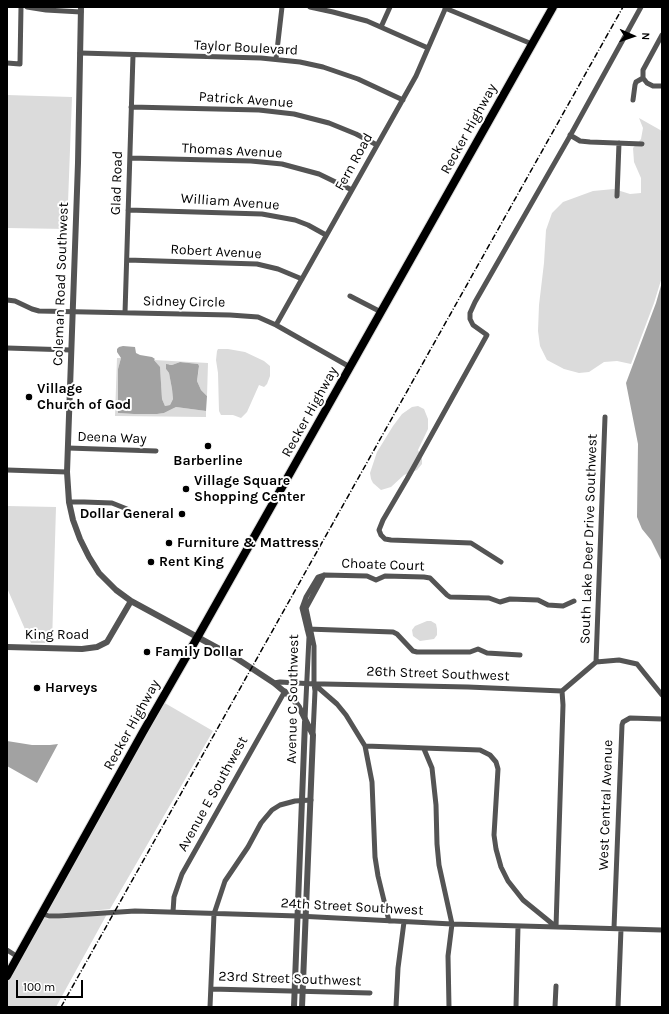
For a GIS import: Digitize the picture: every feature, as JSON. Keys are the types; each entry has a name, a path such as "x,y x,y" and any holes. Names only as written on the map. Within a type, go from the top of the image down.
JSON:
{"main road":[{"name":"Recker Highway","path":"7,976 143,732 553,7"}],"street":[{"path":"7,63 20,64 21,7"},
{"path":"27,7 46,10 81,9"},
{"path":"276,59 282,7"},
{"path":"310,7 334,9 381,27 428,48"},
{"path":"381,27 390,7"},
{"path":"501,562 471,543 391,540 385,539 379,530 382,520 411,472 487,335 473,325 470,319 470,313 475,302 641,7"},
{"path":"446,8 532,44"},
{"name":"Fern Road","path":"276,325 416,76 446,8"},
{"name":"Coleman Road Southwest","path":"81,9 67,472 69,502 75,527 92,562 109,584 131,601 236,658 274,682 285,691 299,707 313,735"},
{"path":"662,35 643,70 643,78 647,83 653,86 662,86"},
{"name":"Taylor Boulevard","path":"80,53 276,59 300,62 338,72 368,83 403,100"},
{"name":"Glad Road","path":"125,313 133,55"},
{"path":"633,100 636,82 643,78"},
{"name":"Patrick Avenue","path":"131,107 259,110 294,114 329,123 377,145"},
{"path":"570,135 580,141 642,144"},
{"path":"617,196 619,143"},
{"name":"Thomas Avenue","path":"130,158 251,161 282,164 319,174 352,190"},
{"name":"William Avenue","path":"128,210 262,214 295,220 311,226 326,235"},
{"name":"Robert Avenue","path":"127,260 257,264 278,269 302,279"},
{"path":"350,296 381,312"},
{"name":"Sidney Circle","path":"7,300 15,301 36,310 252,316 262,318 276,325 350,367"},
{"path":"7,348 71,350"},
{"name":"South Lake Deer Drive Southwest","path":"596,662 605,417"},
{"name":"Deena Way","path":"68,448 156,451"},
{"path":"7,470 67,472"},
{"path":"69,502 112,503 127,509"},
{"name":"Choate Court","path":"324,575 367,576 376,580 385,576 427,577 447,595 454,597 489,598 500,602 510,599 538,600 548,605 563,606 574,601"},
{"name":"Avenue C Southwest","path":"302,1007 315,691 314,646 309,629 306,608 324,575"},
{"name":"King Road","path":"7,647 82,649 97,647 107,642 131,601"},
{"path":"309,629 393,632 417,652 470,652 478,649 487,653 520,655"},
{"name":"Avenue C Southwest","path":"294,1007 309,629"},
{"path":"556,927 563,705 562,691 596,662 619,660 637,664 662,695"},
{"path":"274,682 314,684 337,704 346,715 365,746 372,782 375,857 389,921"},
{"name":"26th Street Southwest","path":"314,684 562,691"},
{"name":"Avenue E Southwest","path":"173,912 174,897 182,874 285,691"},
{"name":"West Central Avenue","path":"614,928 622,725 623,722 630,718 662,719"},
{"path":"365,746 480,750 490,755 497,765 498,776 494,825 495,842 501,867 513,888 523,900 556,927"},
{"path":"424,749 432,768 436,805 439,865 452,924 448,956 449,1007"},
{"path":"210,1007 214,914 221,891 228,876 248,847 267,815 280,805 295,801 311,800"},
{"name":"24th Street Southwest","path":"42,914 58,916 114,912 173,912 298,916 452,924 662,930"},
{"path":"538,926 541,923 542,916"},
{"path":"396,1007 398,968 404,922"},
{"path":"516,1007 518,926"},
{"path":"618,1007 621,929"},
{"path":"7,950 18,957"},
{"path":"555,1007 556,986"},
{"name":"23rd Street Southwest","path":"211,989 370,993"}],"shaded area":[{"path":"7,95 72,97 67,229 7,228"},
{"path":"639,118 662,131 662,277 631,364 617,361 604,362 589,372 579,373 564,369 547,360 540,346 538,331 546,230 552,213 563,202 593,191 614,189 630,194 641,193 641,178 634,162 633,148 641,139 643,128"},
{"path":"662,282 662,562 651,540 642,529 637,517 638,444 626,383 656,303"},
{"path":"123,346 135,347 136,353 155,359 154,360 160,367 162,399 165,406 170,405 173,399 166,364 172,365 180,362 198,364 197,381 201,390 207,396 206,411 176,407 164,413 157,414 118,413 118,369 121,358 117,352 117,349"},
{"path":"218,349 245,352 264,361 270,366 270,376 267,384 264,387 259,385 247,412 241,418 233,415 221,415 219,411 218,373 216,360"},
{"path":"117,358 121,358 118,369 118,413 157,414 164,413 176,407 206,411 206,417 115,416"},
{"path":"154,360 208,363 207,396 201,390 197,381 199,368 198,364 180,362 172,365 169,364 166,369 169,373 173,399 170,405 165,406 162,399 160,368"},
{"path":"418,406 424,409 428,419 428,429 418,450 422,459 422,464 417,470 404,475 391,487 381,490 373,483 370,473 377,452 402,414 412,407"},
{"path":"7,506 56,507 52,643 31,643 7,588"},
{"path":"431,621 436,624 437,635 434,639 420,641 413,636 412,630 415,626"},
{"path":"163,702 213,731 110,909 58,914 50,914 46,912"},
{"path":"7,741 32,745 58,744 37,783 7,766"},
{"path":"107,914 56,1007 7,1007 7,981 44,917 49,919 59,919"}],"railway":[{"path":"61,1007 623,7"}],"place":[{"name":"Village Church of God","path":"29,397"},
{"name":"Barberline","path":"208,446"},
{"name":"Village Square Shopping Center","path":"186,489"},
{"name":"Dollar General","path":"182,514"},
{"name":"Furniture & Mattress","path":"169,543"},
{"name":"Rent King","path":"151,562"},
{"name":"Family Dollar","path":"147,652"},
{"name":"Harveys","path":"37,688"}]}
